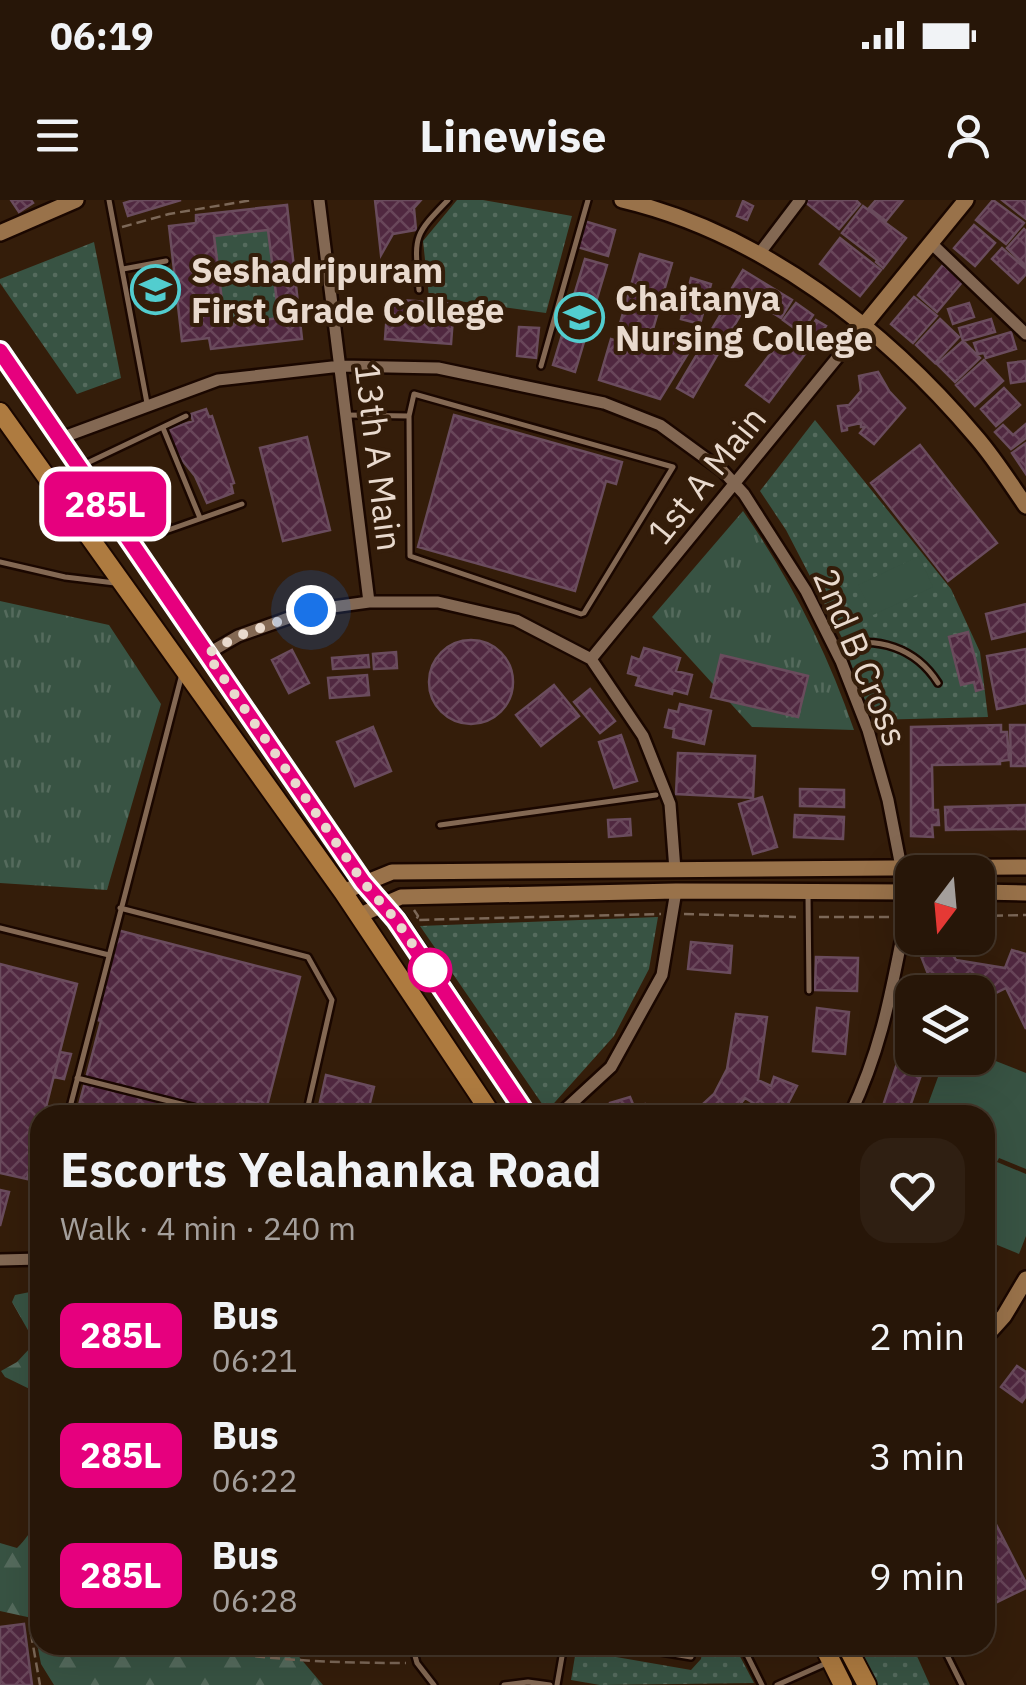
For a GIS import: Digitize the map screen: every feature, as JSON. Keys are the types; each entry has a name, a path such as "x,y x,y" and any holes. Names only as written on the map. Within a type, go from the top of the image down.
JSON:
{"main road":[{"path":"622,200 681,218 759,254 864,325 938,394 980,440 1026,506"},
{"path":"864,325 966,200"},
{"path":"0,234 67,202"},
{"path":"0,351 363,882 396,920 519,1105"},
{"path":"0,412 344,892 485,1105"},
{"path":"344,892 392,872 895,867"},
{"path":"995,867 1026,867"},
{"path":"360,916 406,897 676,891 895,892"},
{"path":"995,892 1026,893"},
{"path":"995,1326 1026,1278"},
{"path":"828,1655 843,1685"},
{"path":"851,1655 866,1685"}],"street":[{"name":"13th A Main","path":"320,200 369,602"},
{"path":"759,254 800,200"},
{"path":"931,244 1026,334"},
{"path":"1016,322 1026,310"},
{"name":"1st A Main","path":"591,659 864,325"},
{"name":"2nd B Cross","path":"61,438 218,380 340,366 438,368 604,403 660,425 722,471 787,558 835,648 878,765 898,855"},
{"path":"207,654 225,642 311,610 369,602 438,602 516,620 591,659 642,736 670,804 675,870"},
{"path":"570,1105 611,1067 662,975 676,891"},
{"path":"855,1105 871,1071 899,955"},
{"path":"0,1260 30,1258"}],"lane":[{"path":"109,200 148,406"},
{"path":"420,290 415,243 425,223 448,200"},
{"path":"541,366 588,200"},
{"path":"123,269 166,261"},
{"path":"414,394 673,467 581,614 410,556 409,416 414,394"},
{"path":"346,415 409,416"},
{"path":"80,467 186,416"},
{"path":"162,428 200,518"},
{"path":"157,534 242,504"},
{"path":"0,562 65,577 126,584"},
{"path":"835,648 863,641 907,652 926,664 938,684"},
{"path":"70,1105 184,666"},
{"path":"440,826 656,795"},
{"path":"808,892 809,990"},
{"path":"120,908 308,957 332,1000 308,1105"},
{"path":"0,928 109,954"},
{"path":"77,1078 185,1105"},
{"path":"415,1655 434,1685"},
{"path":"504,1685 553,1685 561,1655"},
{"path":"747,1655 762,1685"},
{"path":"777,1685 824,1655"},
{"path":"947,1655 962,1685"}],"path":[{"path":"115,229 169,214 252,200 253,209"},
{"path":"406,897 418,916 416,920 673,914 895,917"},
{"path":"995,916 1026,916"},
{"path":"35,1655 40,1685"},
{"path":"230,1655 318,1664 418,1663"}],"green space":[{"path":"457,200 483,200 572,216 546,313 429,297 423,241"},
{"path":"268,230 279,318 225,325 214,236"},
{"path":"94,242 121,378 77,394 0,279"},
{"path":"815,420 951,589 980,652 988,717 871,720 842,638 786,530 760,491"},
{"path":"743,511 806,617 854,730 752,727 652,617"},
{"path":"919,556 933,587 873,615 858,585"},
{"path":"0,601 109,625 161,704 107,890 0,883"},
{"path":"658,917 649,969 614,1036 552,1105 543,1105 420,926"},
{"path":"995,1061 1026,1073 1026,1169 999,1158 997,1162 1026,1174 1026,1236 1019,1254 995,1244 995,1105 928,1105 939,1075 995,1075"},
{"path":"30,1292 30,1340 12,1302 15,1295"},
{"path":"30,1348 30,1389 1,1371"},
{"path":"30,1532 30,1618 0,1611 0,1543 17,1548"},
{"path":"39,1655 298,1655 323,1685 54,1685"},
{"path":"575,1655 605,1655 691,1670 702,1655 739,1655 754,1683 600,1685 571,1680"},
{"path":"858,1655 916,1655 930,1685 871,1685"}],"building":[{"path":"11,200 31,200 33,203 19,212"},
{"path":"181,200 128,216 124,203"},
{"path":"375,200 421,200 414,208 416,230 393,234 381,255"},
{"path":"807,200 856,200 860,204 839,229"},
{"path":"876,200 903,200 886,221 869,208"},
{"path":"993,200 1024,223 1006,244 976,220"},
{"path":"1002,200 1026,200 1026,219"},
{"path":"743,201 753,206 747,220 737,216"},
{"path":"287,205 302,339 211,349 209,338 182,341 169,226 196,223 196,215","holes":["268,230 279,318 225,325 214,236"]},
{"path":"863,206 906,238 883,268 842,233"},
{"path":"584,221 615,230 608,256 577,247"},
{"path":"974,225 995,243 975,266 954,248"},
{"path":"1026,231 1026,266 1007,248"},
{"path":"840,238 881,270 860,296 820,264"},
{"path":"1002,248 1026,269 1018,283 992,259"},
{"path":"640,254 672,263 649,343 617,334"},
{"path":"585,259 607,265 575,372 553,365"},
{"path":"943,265 963,281 937,312 918,295"},
{"path":"743,270 792,300 781,318 732,288"},
{"path":"691,278 711,284 700,324 681,319"},
{"path":"734,292 749,300 693,397 677,388"},
{"path":"914,297 937,316 913,343 891,324"},
{"path":"388,299 454,304 451,344 385,339"},
{"path":"796,303 813,315 801,333 783,320"},
{"path":"969,303 974,317 953,324 948,309"},
{"path":"940,319 959,337 935,363 916,345"},
{"path":"991,319 995,332 963,341 959,328"},
{"path":"816,320 826,326 816,341 806,334"},
{"path":"519,327 539,328 536,358 517,356"},
{"path":"1011,332 1016,349 986,358 984,353 978,354 974,343"},
{"path":"786,334 808,350 769,402 746,385"},
{"path":"673,336 692,347 660,399 599,380 611,339 663,354"},
{"path":"963,341 980,358 955,382 937,364"},
{"path":"984,360 1003,381 975,406 956,385"},
{"path":"1026,361 1026,381 1011,383 1008,363"},
{"path":"878,372 905,408 874,444 860,433 865,427 861,423 842,431 838,406 849,405 861,391 859,376"},
{"path":"1004,388 1020,405 996,426 981,409"},
{"path":"206,409 212,416 234,483 233,493 207,503 195,476 175,451 167,430 193,421 191,414"},
{"path":"454,415 622,462 616,484 606,481 575,591 418,547"},
{"path":"1026,424 1026,438 1011,449 995,432 1003,425 1013,435"},
{"path":"307,437 330,530 283,541 260,448"},
{"path":"1026,443 1026,474 1012,453"},
{"path":"920,445 997,543 948,581 871,483"},
{"path":"1026,604 1026,631 992,639 986,614"},
{"path":"968,632 983,689 976,691 974,682 961,685 949,637"},
{"path":"471,640 487,643 501,652 510,666 510,698 501,712 487,721 471,724 455,721 441,712 432,698 429,682 432,666 441,652 455,643"},
{"path":"644,648 680,658 676,671 692,675 687,694 636,685 639,676 628,673 632,657 640,660"},
{"path":"1026,649 1026,703 997,709 987,656"},
{"path":"292,650 309,683 289,693 272,660"},
{"path":"396,652 397,668 374,669 373,654"},
{"path":"368,655 369,667 333,669 332,658"},
{"path":"721,655 808,676 798,717 711,697"},
{"path":"367,675 369,695 330,698 328,678"},
{"path":"554,685 579,716 541,746 516,715"},
{"path":"590,689 615,721 600,733 574,702"},
{"path":"680,704 711,711 704,744 673,737 674,729 665,727 669,710 678,712"},
{"path":"1001,725 1001,732 1007,732 1009,760 1000,764 932,765 933,810 938,810 939,825 932,825 933,837 911,836 911,727"},
{"path":"1010,725 1026,725 1026,766 1011,766"},
{"path":"373,727 391,771 355,786 337,742"},
{"path":"621,735 637,781 614,788 599,742"},
{"path":"678,753 755,756 753,798 676,794"},
{"path":"800,789 844,790 844,807 800,806"},
{"path":"762,797 777,847 753,854 739,804"},
{"path":"1026,805 1026,829 946,830 945,807"},
{"path":"795,815 844,817 843,839 794,837"},
{"path":"630,819 631,835 609,837 608,820"},
{"path":"117,930 300,977 267,1105 247,1101 246,1105 79,1105 101,1021 94,1019"},
{"path":"691,942 732,946 730,973 688,969"},
{"path":"1012,950 1026,954 1026,1029 1006,988 995,994 995,975 928,975 921,956 953,955 956,960 1005,968"},
{"path":"816,957 858,958 857,991 815,990"},
{"path":"0,964 77,984 47,1105 30,1105 27,1179 0,1173"},
{"path":"817,1008 849,1012 845,1054 813,1051"},
{"path":"736,1014 767,1017 758,1080 771,1086 774,1077 797,1086 787,1105 756,1105 745,1098 740,1105 702,1105 714,1094 727,1069"},
{"path":"60,1052 71,1054 64,1079 54,1077"},
{"path":"895,1070 895,1075 921,1075 911,1105 883,1105"},
{"path":"326,1075 374,1087 370,1105 319,1105"},
{"path":"630,1097 633,1105 610,1105"},
{"path":"0,1190 9,1192 0,1226"},
{"path":"1017,1366 1026,1372 1026,1396 1022,1402 1001,1387"},
{"path":"995,1523 1026,1583 1026,1588 995,1603"},
{"path":"24,1624 32,1685 0,1685 0,1627"}],"bus line":[{"name":"285L","path":"0,351 520,1105"}],"place":[{"name":"Seshadripuram First Grade College","path":"156,290"},
{"name":"Chaitanya Nursing College","path":"580,318"}],"route":[{"path":"311,610 238,636 207,654 363,882 396,920 430,970"}]}
